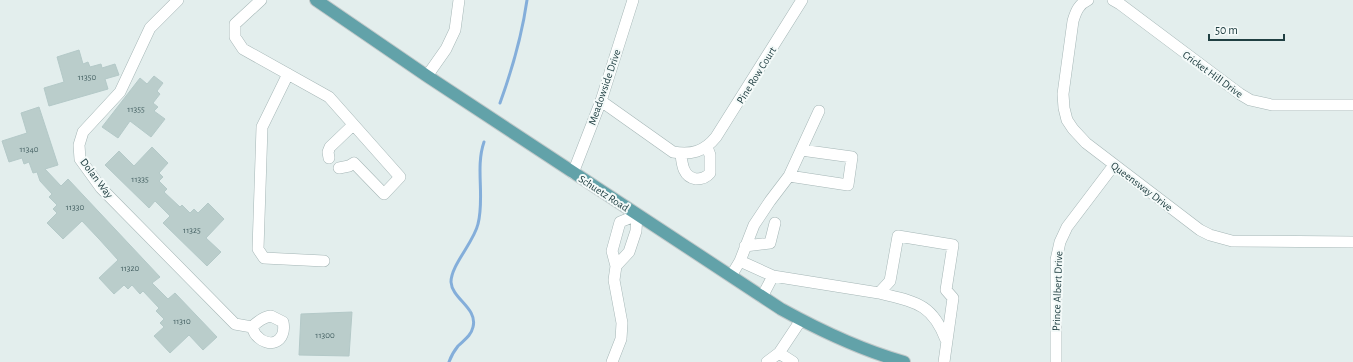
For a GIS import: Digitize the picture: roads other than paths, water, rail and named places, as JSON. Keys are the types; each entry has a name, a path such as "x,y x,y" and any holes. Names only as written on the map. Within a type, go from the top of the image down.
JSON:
{"main road":[{"name":"Schuetz Road","path":"316,0 427,76 762,297 832,336 872,352 904,362"}],"street":[{"name":"Dolan Way","path":"178,0 150,28 120,92 82,132 79,145 80,159 102,188 235,324 252,327"},
{"path":"260,0 235,24 235,36 243,49 329,97 400,177 384,194 354,163 339,168"},
{"path":"427,76 446,49 455,30 459,0"},
{"name":"Meadowside Drive","path":"573,173 601,101 632,0"},
{"name":"Pine Row Court","path":"707,147 716,138 802,0"},
{"name":"Queensway Drive","path":"1088,0 1082,3 1076,11 1073,21 1062,94 1067,120 1086,143 1200,230 1210,235 1232,241 1353,242"},
{"name":"Cricket Hill Drive","path":"1113,0 1250,100 1272,105 1353,106"},
{"path":"288,74 262,127 258,249 264,258 324,261"},
{"path":"601,101 673,152 681,154 696,152 707,147 710,155 710,173 706,177 700,179 690,178 682,166 681,154"},
{"path":"731,276 740,261 754,225 789,176 819,111"},
{"path":"329,158 328,152 330,147 353,125"},
{"path":"789,176 848,185 852,157 801,150"},
{"name":"Prince Albert Drive","path":"1056,362 1056,260 1060,242 1067,227 1114,165"},
{"path":"612,362 621,339 622,323 614,280 616,266 612,251 620,222 637,215 636,232 629,252 616,266"},
{"path":"745,246 770,243 775,223"},
{"path":"879,293 890,281 898,236 953,244 946,290 953,298 944,362"},
{"path":"740,261 773,276 879,293 912,302 932,314 941,327 946,342"},
{"path":"762,297 773,276"},
{"path":"767,362 779,353 801,320"},
{"path":"779,353 793,362"}],"waterway":[{"path":"500,103 516,52 527,0"},
{"path":"449,362 455,350 469,335 473,327 474,320 472,314 452,288 451,282 452,275 458,261 476,231 478,224 481,203 480,162 484,142"}]}
